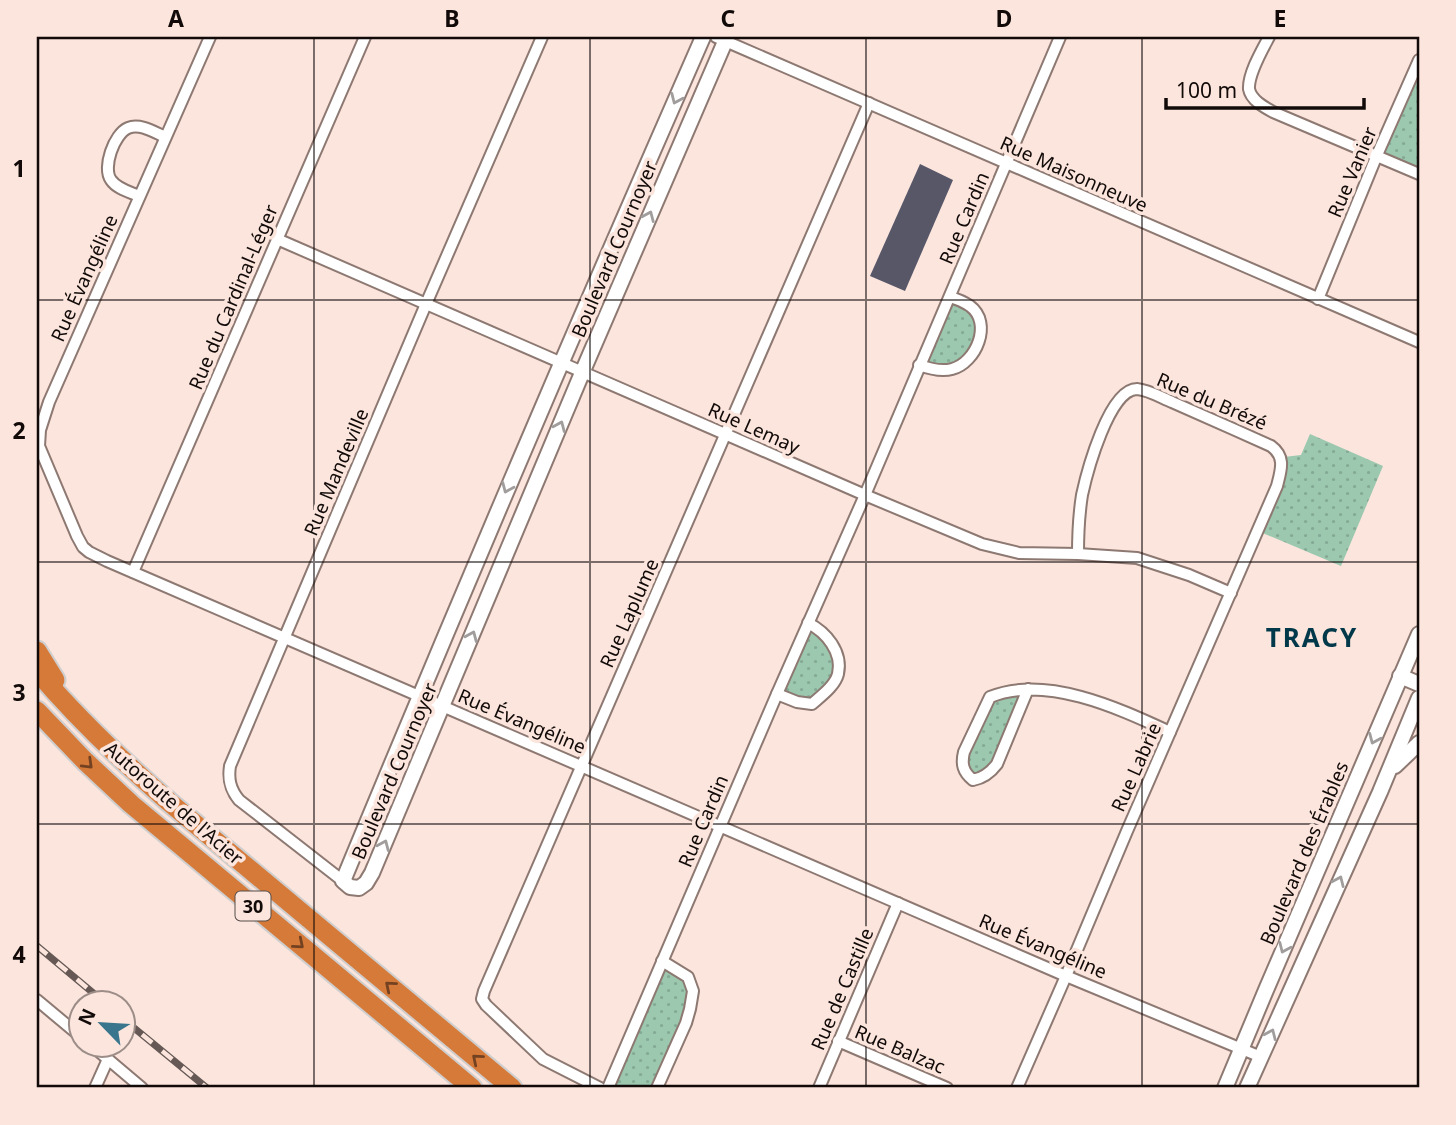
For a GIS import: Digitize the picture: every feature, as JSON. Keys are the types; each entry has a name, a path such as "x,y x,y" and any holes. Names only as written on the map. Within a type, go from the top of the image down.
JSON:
{"highway":[{"path":"37,651 78,716"},
{"name":"Autoroute de l'Acier","path":"37,671 78,716 169,802 512,1088"},
{"name":"Autoroute de l'Acier","path":"37,711 85,761 147,817 472,1088"}],"street":[{"name":"Rue Évangéline","path":"210,37 49,401 40,430 39,446 83,547 133,572 285,638 1066,976 1261,1057"},
{"name":"Rue du Cardinal-Léger","path":"133,572 365,37"},
{"name":"Rue Mandeville","path":"343,881 239,800 230,785 230,766 542,37"},
{"name":"Boulevard Cournoyer","path":"703,37 560,363 419,696 343,881 350,887 359,888 372,873 722,38"},
{"name":"Rue Cardin","path":"608,1088 1060,37"},
{"path":"1269,37 1251,79 1249,91 1255,100 1273,111 1419,174"},
{"name":"Rue Maisonneuve","path":"722,38 1419,342"},
{"name":"Rue Vanier","path":"1318,299 1419,60"},
{"name":"Rue Laplume","path":"600,1088 543,1059 482,999 869,103"},
{"path":"139,196 115,185 109,178 107,170 113,147 120,134 128,128 138,126 164,137"},
{"name":"Rue Lemay","path":"277,239 582,373 993,548 1018,553 1137,558 1189,575 1230,593"},
{"path":"919,365 932,370 954,369 966,363 979,343 981,332 978,314 972,307 950,297"},
{"name":"Rue du Brézé","path":"1078,554 1082,495 1091,458 1112,411 1128,391 1146,391 1272,446 1282,458"},
{"path":"37,396 49,401"},
{"name":"Rue Labrie","path":"1017,1088 1277,486 1282,458"},
{"path":"777,694 797,702 812,704 834,683 838,664 832,644 821,631 808,623"},
{"name":"Boulevard des Érables","path":"1225,1088 1400,676 1416,651 1419,634"},
{"path":"1400,676 1419,684"},
{"path":"1028,690 997,764 992,770 973,780 967,775 962,760 964,752 990,697 1008,692 1028,690 1096,701 1170,732"},
{"path":"1247,1088 1380,792 1419,698"},
{"path":"1380,792 1393,768 1419,743"},
{"name":"Rue de Castille","path":"819,1088 898,903"},
{"path":"657,1088 686,1023 693,991 688,976 662,961"},
{"path":"37,1000 66,1024"},
{"name":"Rue Balzac","path":"838,1041 947,1088"},
{"path":"95,1088 108,1059 142,1088"}],"green space":[{"path":"1416,77 1419,79 1419,171 1382,156"},
{"path":"951,300 976,315 977,342 965,362 944,369 923,367"},
{"path":"1310,434 1383,466 1341,566 1258,531 1284,457 1301,455"},
{"path":"813,626 827,641 838,673 811,701 782,694"},
{"path":"1025,692 995,763 974,777 964,761 992,699"},
{"path":"663,963 673,967 692,991 656,1088 608,1088"}],"building":[{"path":"920,164 953,180 905,291 870,276"}],"railway":[{"path":"37,946 87,988"},
{"path":"136,1030 207,1088"}],"district":[{"name":"TRACY","path":"1312,637"}]}
